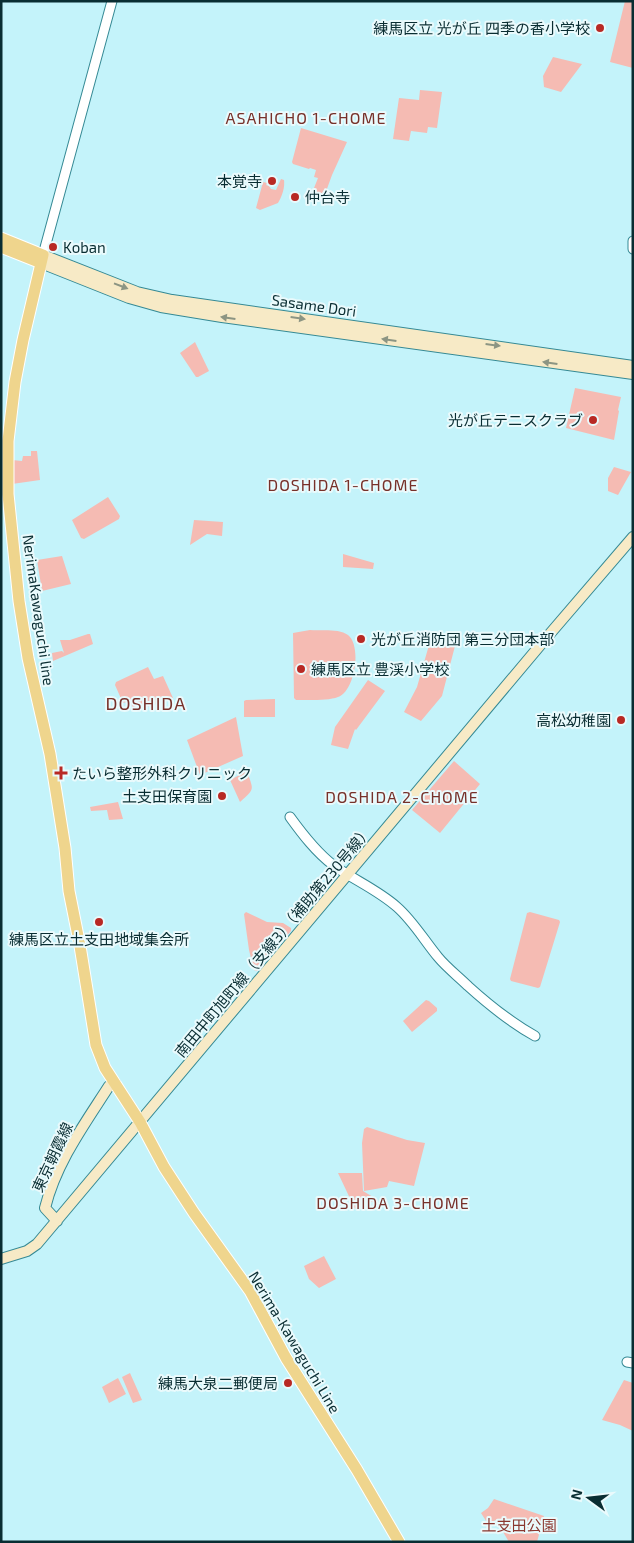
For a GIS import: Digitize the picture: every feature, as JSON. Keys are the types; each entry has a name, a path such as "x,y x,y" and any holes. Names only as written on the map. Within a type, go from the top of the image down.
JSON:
{"main road":[{"name":"Sasame Dori","path":"1,238 116,294 161,307 633,374"},
{"name":"Sasame Dori","path":"1,247 137,292 172,300 633,366"},
{"name":"NerimaKawaguchi line","path":"42,259 12,398 8,458 10,511 19,601 28,658 50,754 65,848 69,891 93,1031 105,1068 115,1083"},
{"name":"南田中町旭町線（支線3）（補助第230号線）","path":"1,1258 32,1248 37,1244 633,537"},
{"name":"Nerima-Kawaguchi Line","path":"115,1083 140,1122 164,1167 194,1213 250,1291 286,1358 357,1470 399,1542"},
{"name":"東京朝霞線","path":"57,1221 45,1208 56,1176 75,1137 109,1086 115,1083"}],"street":[{"path":"42,259 112,1"},
{"path":"633,241 633,249"},
{"path":"290,817 309,843 332,865 381,894 396,906 406,915 438,958 448,968 505,1018 534,1036"}],"green space":[{"path":"625,1 633,1 633,68 610,62"},
{"path":"553,57 582,64 561,92 544,87 543,76"},
{"path":"420,90 442,92 437,128 428,127 427,133 411,131 409,141 393,139 399,98 419,100"},
{"path":"301,128 347,142 324,197 312,193 318,178 314,177 316,170 293,164 292,162"},
{"path":"281,179 284,180 284,186 278,203 260,210 256,208 263,182 267,183 266,185 271,189 276,190"},
{"path":"195,342 209,371 198,377 196,377 180,353"},
{"name":"光が丘テニスクラブ","path":"575,388 621,397 614,440 566,428"},
{"path":"31,451 37,451 40,480 12,484 12,460 22,461 23,456 31,456"},
{"path":"614,467 631,472 618,495 608,491 608,478"},
{"path":"108,497 120,516 119,519 84,539 81,538 72,520"},
{"path":"194,520 223,522 222,536 207,534 190,545"},
{"path":"343,554 374,563 373,569 343,567"},
{"path":"62,556 71,584 42,591 37,560"},
{"path":"310,630 340,631 348,635 355,648 355,668 352,678 344,693 338,697 317,700 296,700 294,698 293,633"},
{"path":"90,634 93,644 53,661 52,653 62,651 64,653 60,640 70,640"},
{"path":"431,638 454,643 455,646 442,696 421,721 404,712 417,687"},
{"path":"148,667 154,679 163,676 173,698 134,711 130,701 123,703 115,685 116,682"},
{"path":"368,680 385,691 355,729 348,749 331,745 335,727"},
{"path":"275,699 275,717 244,717 244,701"},
{"path":"236,717 243,756 200,775 187,740"},
{"path":"454,761 480,784 440,833 412,810"},
{"path":"247,771 252,788 249,794 240,802 230,780"},
{"path":"118,802 123,819 109,820 107,810 91,811 90,807"},
{"path":"246,912 267,922 283,923 291,928 291,931 257,971 254,970 249,950 244,914"},
{"path":"530,912 559,920 560,922 540,987 538,988 511,981 510,979 527,913"},
{"path":"426,1000 437,1008 437,1011 412,1032 403,1021"},
{"path":"367,1127 407,1140 425,1143 414,1186 389,1181 387,1187 364,1191 362,1143 364,1129"},
{"path":"338,1173 362,1173 363,1191 373,1197 374,1201 355,1209"},
{"path":"324,1256 336,1279 319,1288 309,1279 304,1266"},
{"path":"130,1373 142,1400 133,1403 122,1377"},
{"path":"118,1378 126,1394 109,1403 102,1387"},
{"path":"624,1380 633,1383 633,1431 602,1420"},
{"name":"土支田公園","path":"494,1499 544,1516 537,1542 509,1542 496,1520 488,1524 481,1513 488,1508"}],"place":[{"name":"練馬区立 光が丘 四季の香小学校","path":"600,28"},
{"name":"本覚寺","path":"272,181"},
{"name":"仲台寺","path":"295,197"},
{"name":"Koban","path":"53,247"},
{"name":"光が丘テニスクラブ","path":"593,420"},
{"name":"光が丘消防団 第三分団本部","path":"361,639"},
{"name":"練馬区立 豊渓小学校","path":"301,669"},
{"name":"高松幼稚園","path":"621,720"},
{"name":"たいら整形外科クリニック","path":"61,773"},
{"name":"土支田保育園","path":"222,796"},
{"name":"練馬区立土支田地域集会所","path":"99,922"},
{"name":"練馬大泉二郵便局","path":"288,1383"}],"district":[{"name":"ASAHICHO 1-CHOME","path":"306,117"},
{"name":"DOSHIDA 1-CHOME","path":"343,484"},
{"name":"DOSHIDA","path":"146,703"},
{"name":"DOSHIDA 2-CHOME","path":"402,796"},
{"name":"DOSHIDA 3-CHOME","path":"393,1202"}]}
